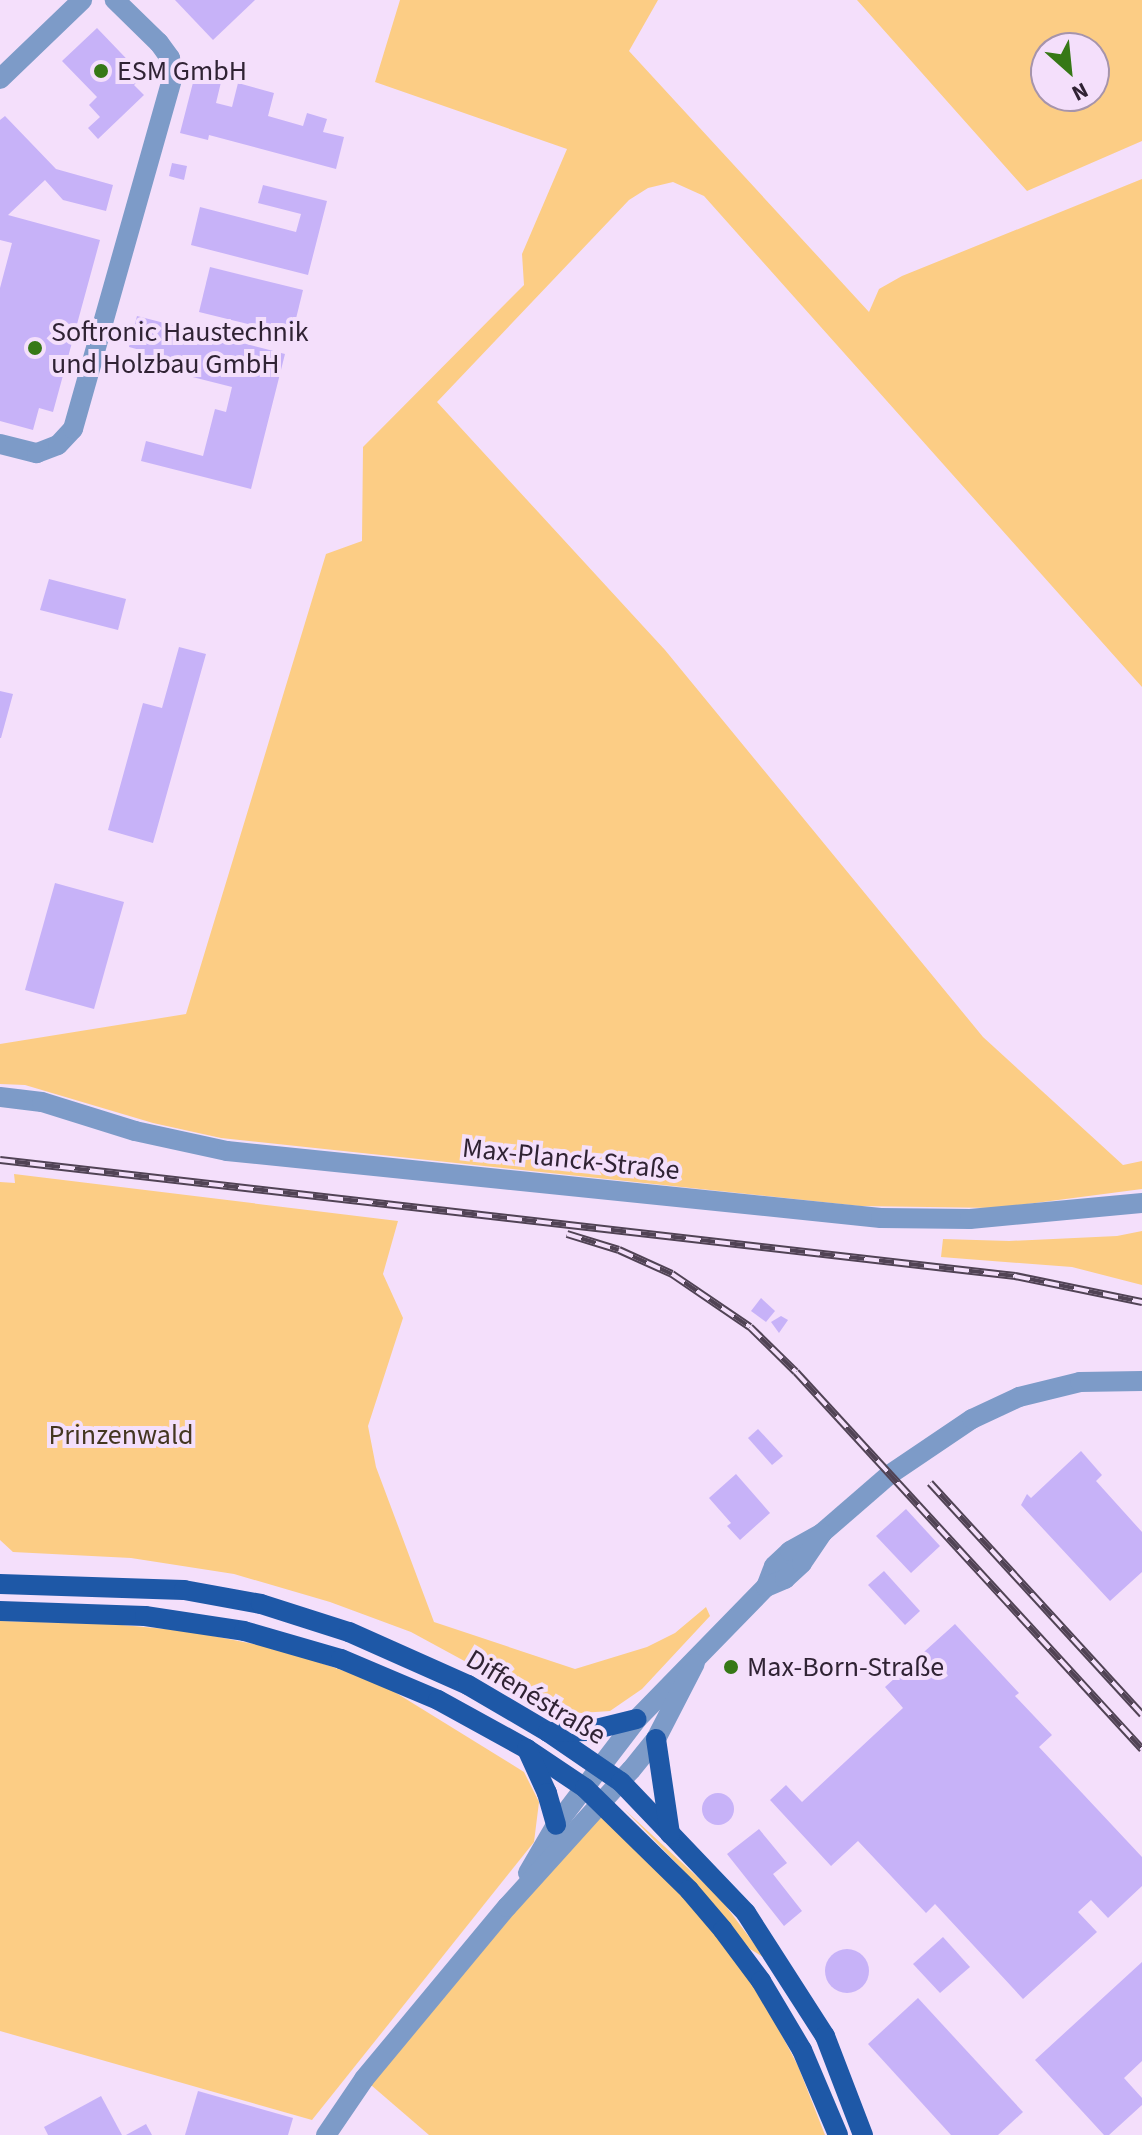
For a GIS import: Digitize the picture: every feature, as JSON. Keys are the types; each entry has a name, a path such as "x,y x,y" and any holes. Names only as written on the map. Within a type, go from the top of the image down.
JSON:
{"main road":[{"name":"Diffenéstraße","path":"0,1584 184,1590 261,1604 362,1638 468,1685 548,1732 621,1782 746,1913 784,1967 825,2036 863,2135"},
{"name":"Diffenéstraße","path":"0,1611 145,1616 244,1631 341,1659 438,1700 527,1749 585,1788 689,1890 761,1981 802,2050 838,2135"},
{"path":"548,1732 588,1731 637,1719"},
{"path":"656,1739 670,1834"},
{"path":"527,1749 547,1793 556,1825"}],"street":[{"path":"0,79 82,0"},
{"path":"0,444 37,453 58,445 73,429 173,75 170,58 159,43 115,0"},
{"name":"Max-Planck-Straße","path":"0,1097 42,1102 135,1131 227,1151 866,1217 970,1219 1142,1203"},
{"path":"507,1907 556,1825 637,1719 766,1587 785,1579 822,1533 889,1475 972,1419 1019,1397 1080,1382 1142,1381"},
{"path":"326,2135 364,2079 507,1907 656,1739 695,1663"}],"green space":[{"path":"400,0 658,0 629,51 869,312 879,289 902,276 1142,179 1142,687 704,196 673,182 648,188 629,200 437,402 665,650 983,1037 1123,1165 1142,1161 1142,1189 997,1208 860,1206 221,1138 153,1123 25,1085 0,1084 0,1044 186,1014 326,554 362,541 363,447 524,285 522,254 567,149 375,82"},
{"path":"857,0 1142,0 1142,141 1027,191"},
{"name":"Prinzenwald","path":"14,1174 398,1221 383,1274 403,1318 368,1426 376,1467 434,1622 575,1669 647,1647 675,1633 706,1607 710,1616 642,1689 610,1711 581,1713 549,1707 411,1632 330,1602 234,1574 131,1558 13,1552 0,1540 0,1182 15,1183"},
{"path":"1142,1231 1142,1285 1072,1267 941,1257 943,1239 1009,1241 1117,1236"},
{"path":"0,1621 111,1624 188,1631 279,1649 380,1683 524,1772 539,1802 534,1842 312,2120 0,2031"},
{"path":"600,1803 646,1847 756,1986 798,2066 825,2135 429,2135 364,2079"},
{"path":"624,1809 719,1897 765,1958 750,1949 681,1868"}],"building":[{"path":"175,0 255,0 213,40"},
{"path":"97,28 143,76 134,85 144,95 98,139 88,128 100,117 89,105 97,97 62,61"},
{"path":"196,71 222,78 216,103 232,107 238,83 274,93 268,116 303,126 307,113 327,119 323,132 344,137 336,169 209,135 208,140 180,133"},
{"name":"Softronic Haustechnik und Holzbau GmbH","path":"5,116 56,169 113,185 106,211 63,200 45,180 8,215 100,240 53,412 39,408 33,430 0,421 0,288 12,243 0,240 0,120"},
{"path":"172,163 187,166 184,180 169,176"},
{"path":"263,185 327,201 308,275 191,245 200,207 296,232 301,214 258,203"},
{"path":"210,267 303,290 292,335 199,312"},
{"path":"137,316 285,354 251,489 141,461 146,441 203,456 215,409 226,412 232,387 137,363 140,350 129,347"},
{"path":"49,579 126,599 118,630 40,610"},
{"path":"179,647 206,654 153,843 108,830 143,703 162,708"},
{"path":"0,691 13,694 1,738 0,738"},
{"path":"55,883 124,902 94,1009 25,990"},
{"path":"761,1298 775,1311 766,1322 751,1311"},
{"path":"781,1316 788,1320 779,1333 771,1322"},
{"path":"758,1429 783,1456 772,1465 748,1438"},
{"path":"1081,1451 1102,1475 1096,1481 1142,1532 1142,1572 1110,1601 1021,1505 1027,1494 1031,1498"},
{"path":"736,1474 770,1513 740,1540 727,1526 731,1523 709,1498"},
{"path":"906,1509 940,1546 911,1573 876,1536"},
{"path":"884,1571 920,1611 905,1625 868,1585"},
{"path":"955,1624 1019,1693 1015,1696 1052,1735 1039,1747 1142,1857 1142,1886 1108,1918 1091,1900 1078,1912 1097,1932 1023,1999 935,1904 926,1913 858,1841 831,1866 770,1800 786,1785 802,1802 903,1708 885,1687"},
{"path":"718,1793 730,1797 734,1809 730,1821 718,1825 706,1821 702,1809 706,1797"},
{"path":"759,1829 787,1863 773,1874 802,1911 784,1926 727,1854"},
{"path":"943,1937 970,1967 940,1993 913,1964"},
{"path":"847,1949 862,1956 869,1971 862,1986 847,1993 832,1986 825,1971 832,1956"},
{"path":"1142,1962 1142,2061 1124,2078 1142,2098 1142,2105 1109,2135 1104,2135 1035,2060"},
{"path":"918,1998 1023,2112 998,2135 951,2135 868,2044"},
{"path":"198,2091 293,2118 288,2135 185,2135"},
{"path":"101,2096 122,2135 48,2135 44,2127"},
{"path":"146,2124 152,2135 126,2135"}],"railway":[{"path":"0,1160 1015,1276 1142,1302"},
{"path":"567,1234 619,1250 672,1274 750,1327 796,1372 1142,1749"},
{"path":"930,1483 1142,1714"}],"place":[{"name":"ESM GmbH","path":"101,71"},
{"name":"Softronic Haustechnik und Holzbau GmbH","path":"35,348"},
{"name":"Max-Born-Straße","path":"731,1667"}]}
